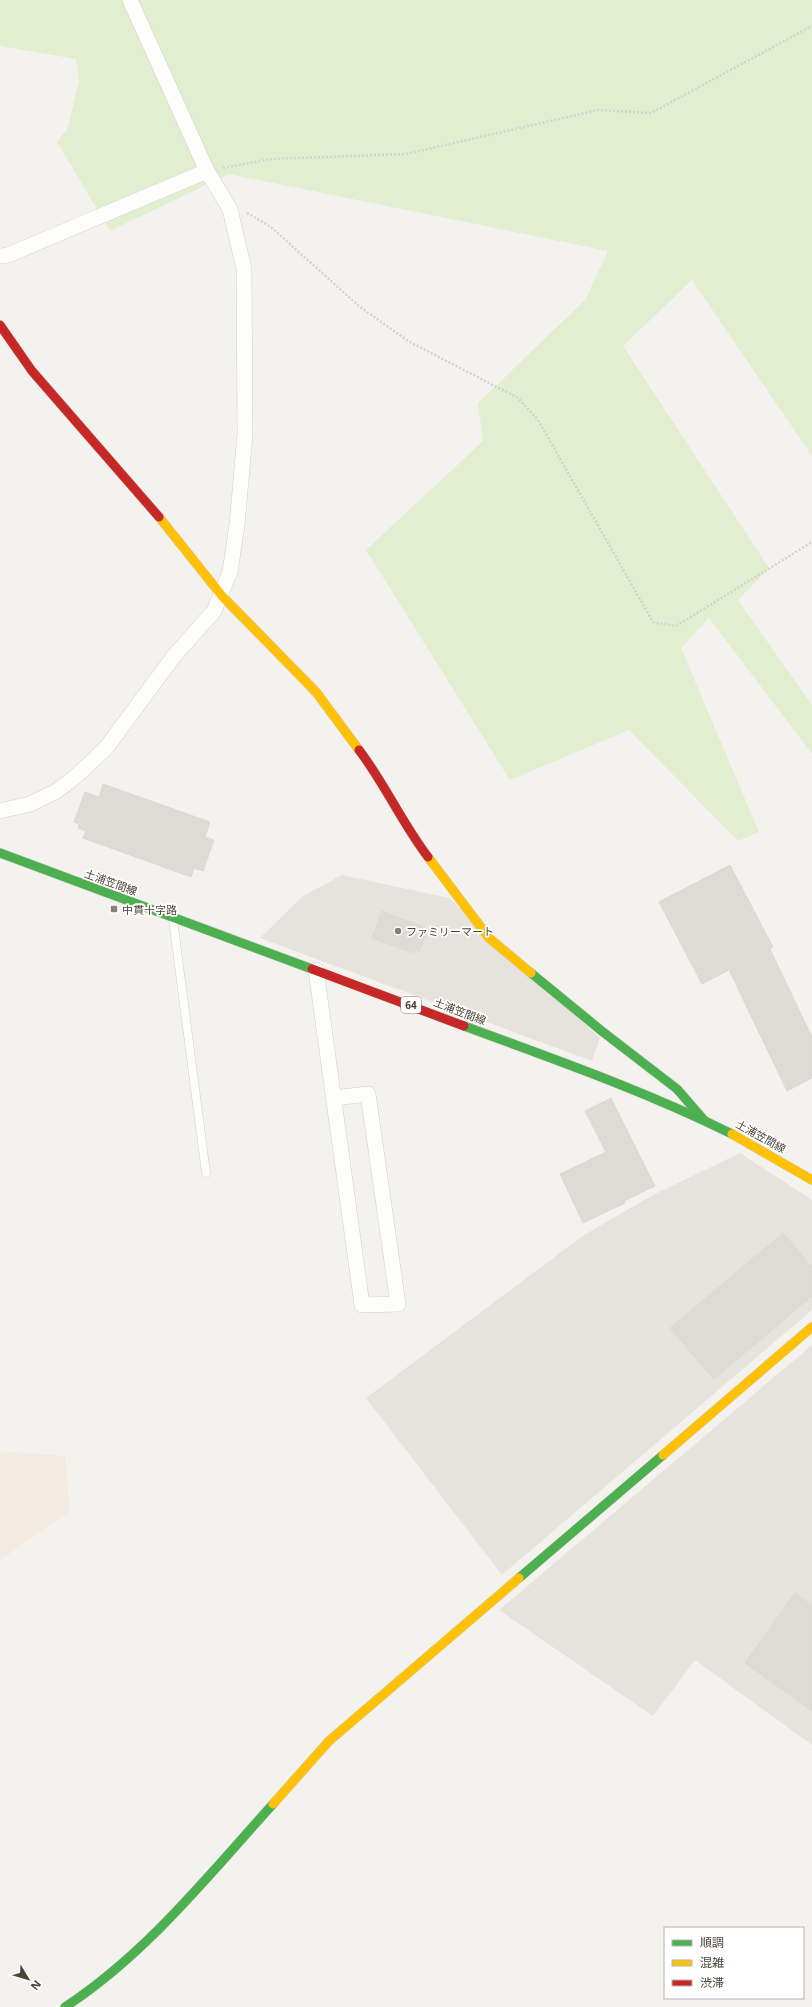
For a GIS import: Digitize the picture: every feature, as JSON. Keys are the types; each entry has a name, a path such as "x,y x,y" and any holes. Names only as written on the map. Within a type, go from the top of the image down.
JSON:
{"street":[{"path":"0,811 30,804 55,792 74,778 106,748 174,656 214,611 222,596 231,564 237,525 245,434 244,269 230,208 207,171 130,0"},
{"path":"0,256 8,255 207,171"},
{"path":"0,325 32,371 150,506 222,596 284,657 316,692 340,722 373,768 416,842 489,938 603,1032 677,1089 703,1119"},
{"name":"土浦笠間線","path":"0,853 610,1080 703,1119 758,1146 812,1180"},
{"path":"316,970 362,1305 398,1304 368,1094 334,1098"},
{"path":"65,2007 91,1990 175,1914 329,1741 812,1327"}],"lane":[{"path":"172,917 206,1173"}],"path":[{"path":"207,171 272,159 406,154 598,110 651,113 812,26"},
{"path":"224,199 271,227 360,307 408,341 518,398 538,420 653,622 676,626 812,542"}],"shaded area":[{"path":"342,875 449,898 600,1038 592,1061 260,938 303,896"},
{"path":"740,1153 812,1200 812,1310 502,1575 366,1398 584,1235 653,1195"},
{"path":"812,1345 812,1745 695,1660 653,1716 499,1610"},
{"path":"0,1451 65,1456 70,1511 0,1560"}],"green space":[{"path":"0,0 812,0 812,456 692,280 623,346 769,568 738,600 812,705 812,754 709,618 681,648 759,832 738,841 629,730 510,780 366,550 483,441 478,403 585,300 608,251 229,174 110,231 57,142 68,128 79,80 76,59 0,46"}],"building":[{"path":"103,784 210,822 205,837 214,840 203,871 194,868 191,877 83,838 86,831 78,828 79,824 74,822 85,792 99,797"},
{"path":"730,865 773,947 770,949 812,1037 812,1078 787,1091 729,970 702,984 659,902"},
{"name":"ファミリーマート","path":"382,911 423,927 420,935 425,936 419,951 415,949 414,953 372,938"},
{"path":"611,1098 655,1186 624,1201 625,1203 583,1223 560,1174 606,1152 585,1111"},
{"path":"783,1233 812,1267 812,1296 714,1379 670,1328"},
{"path":"795,1593 812,1606 812,1711 745,1663"}],"traffic: fast":[{"path":"0,853 312,969"},
{"path":"531,973 603,1032 677,1089 703,1119"},
{"path":"464,1026 633,1090 699,1118 732,1134"},
{"path":"519,1578 663,1455"},
{"path":"65,2007 95,1986 150,1938 273,1804"}],"traffic: slow":[{"path":"159,517 222,596 316,692 359,750"},
{"path":"428,857 489,938 531,973"},
{"path":"732,1134 812,1180"},
{"path":"663,1455 812,1327"},
{"path":"273,1804 329,1741 519,1578"}],"traffic: jam":[{"path":"0,325 32,371 159,517"},
{"path":"359,750 428,857"},
{"path":"312,969 464,1026"}],"place":[{"name":"中貫十字路","path":"114,909"},
{"name":"ファミリーマート","path":"398,931"}]}
